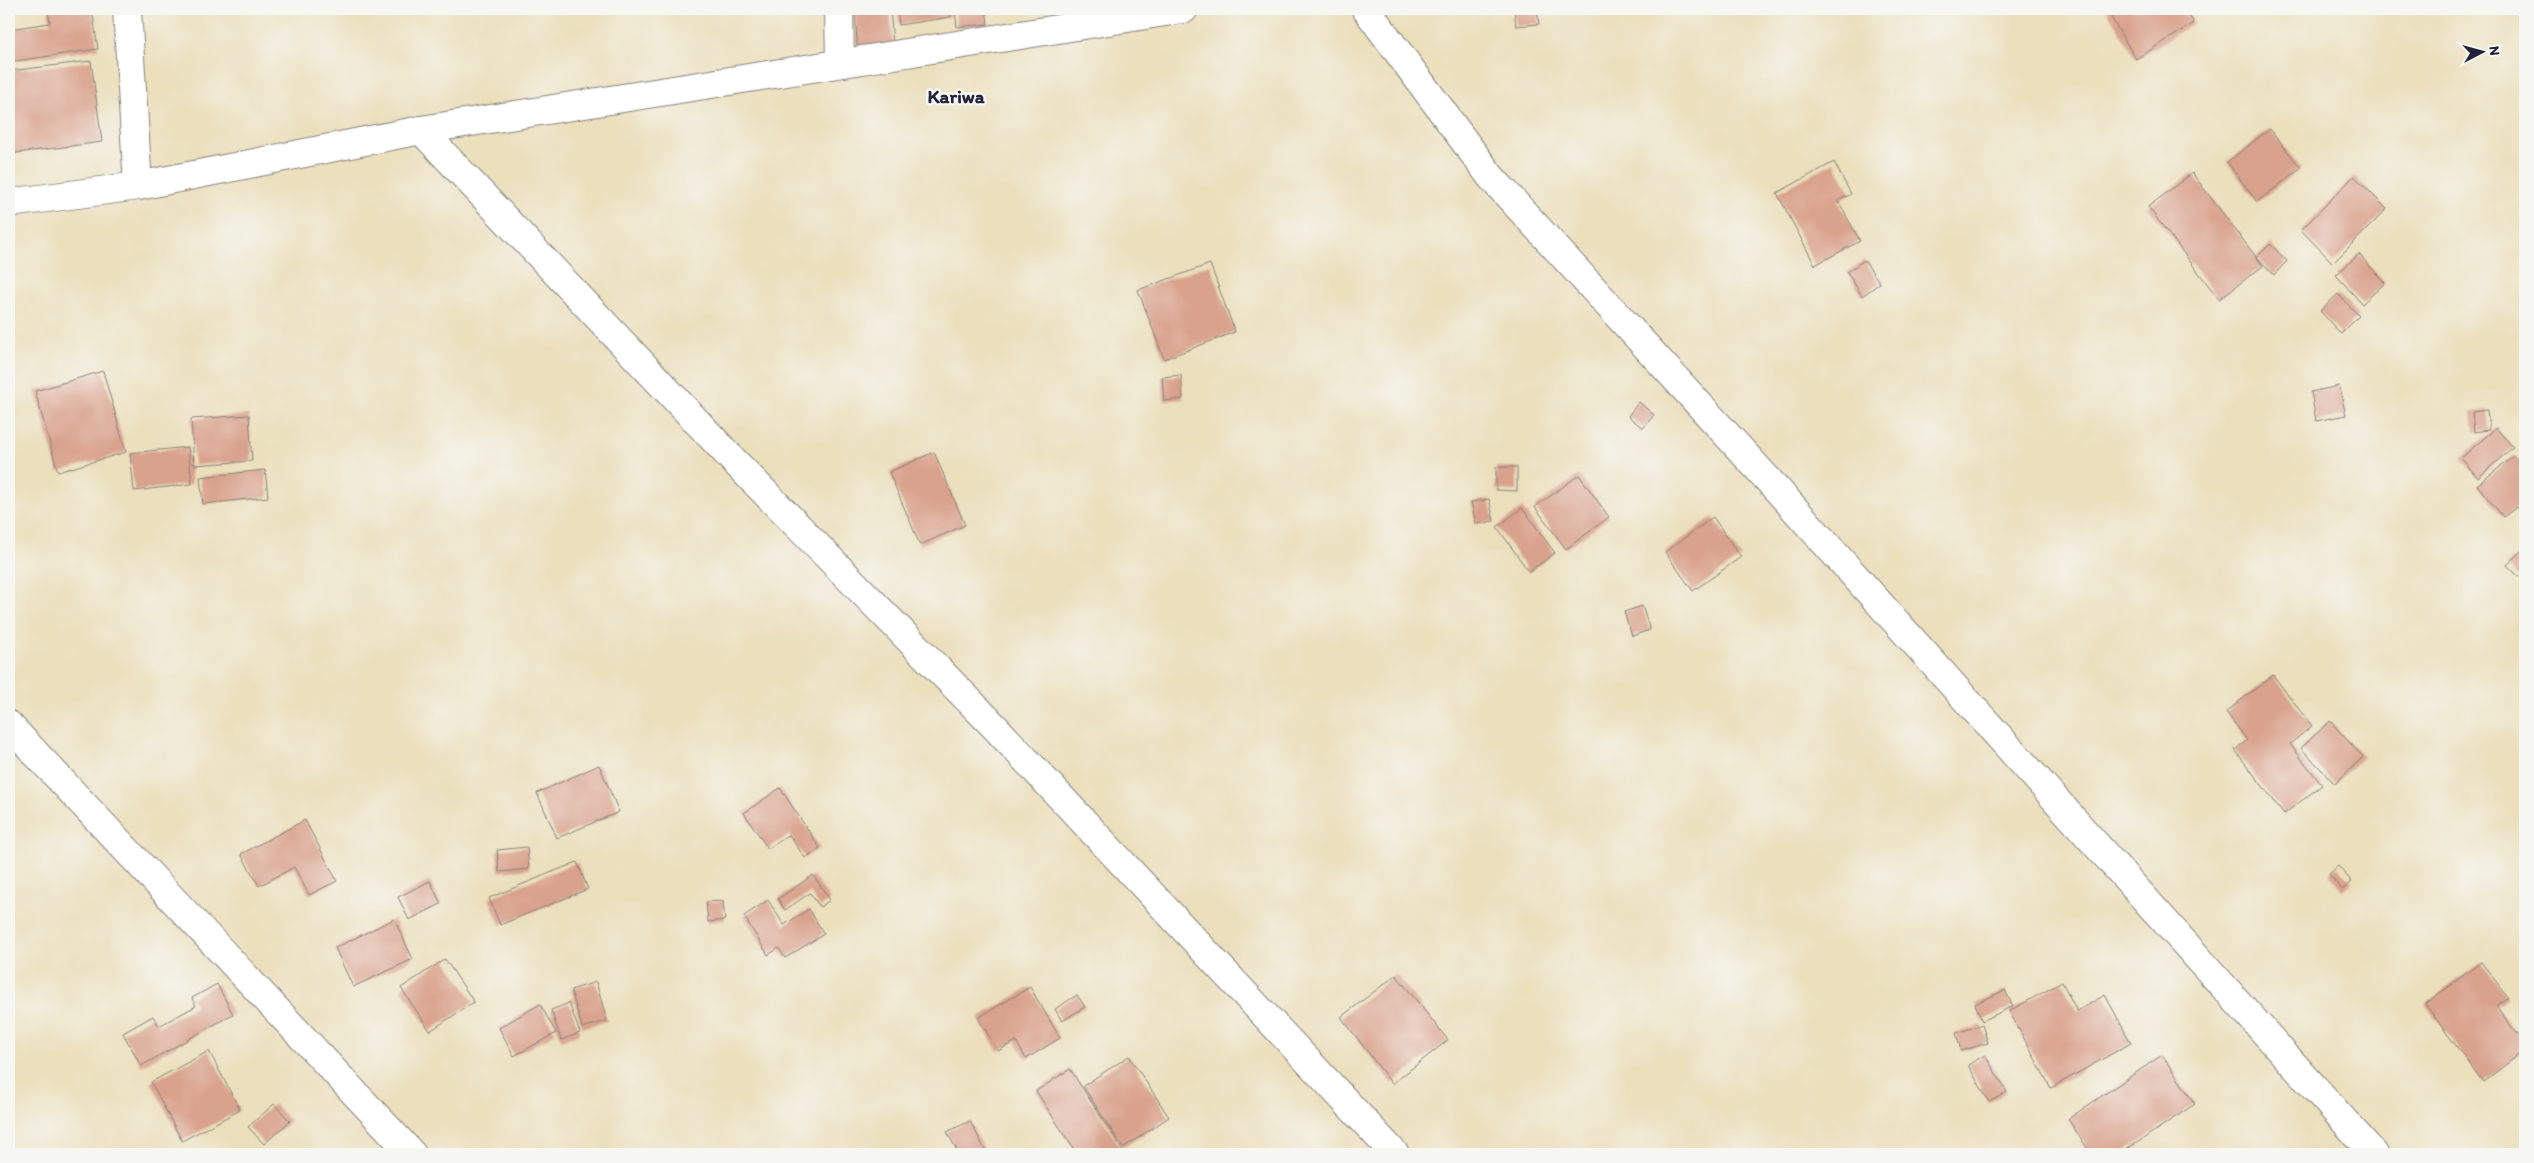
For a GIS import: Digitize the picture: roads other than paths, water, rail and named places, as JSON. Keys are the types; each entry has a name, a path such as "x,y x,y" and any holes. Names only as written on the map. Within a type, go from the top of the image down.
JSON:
{"street":[{"path":"127,9 138,186"},
{"path":"839,9 840,63"},
{"path":"9,203 138,186 421,130 1184,9"},
{"path":"1366,9 1491,177 1783,496 2374,1154"},
{"path":"421,130 735,462 994,726 1395,1154"},
{"path":"9,725 412,1154"}],"district":[{"name":"Kariwa","path":"956,96"}]}
